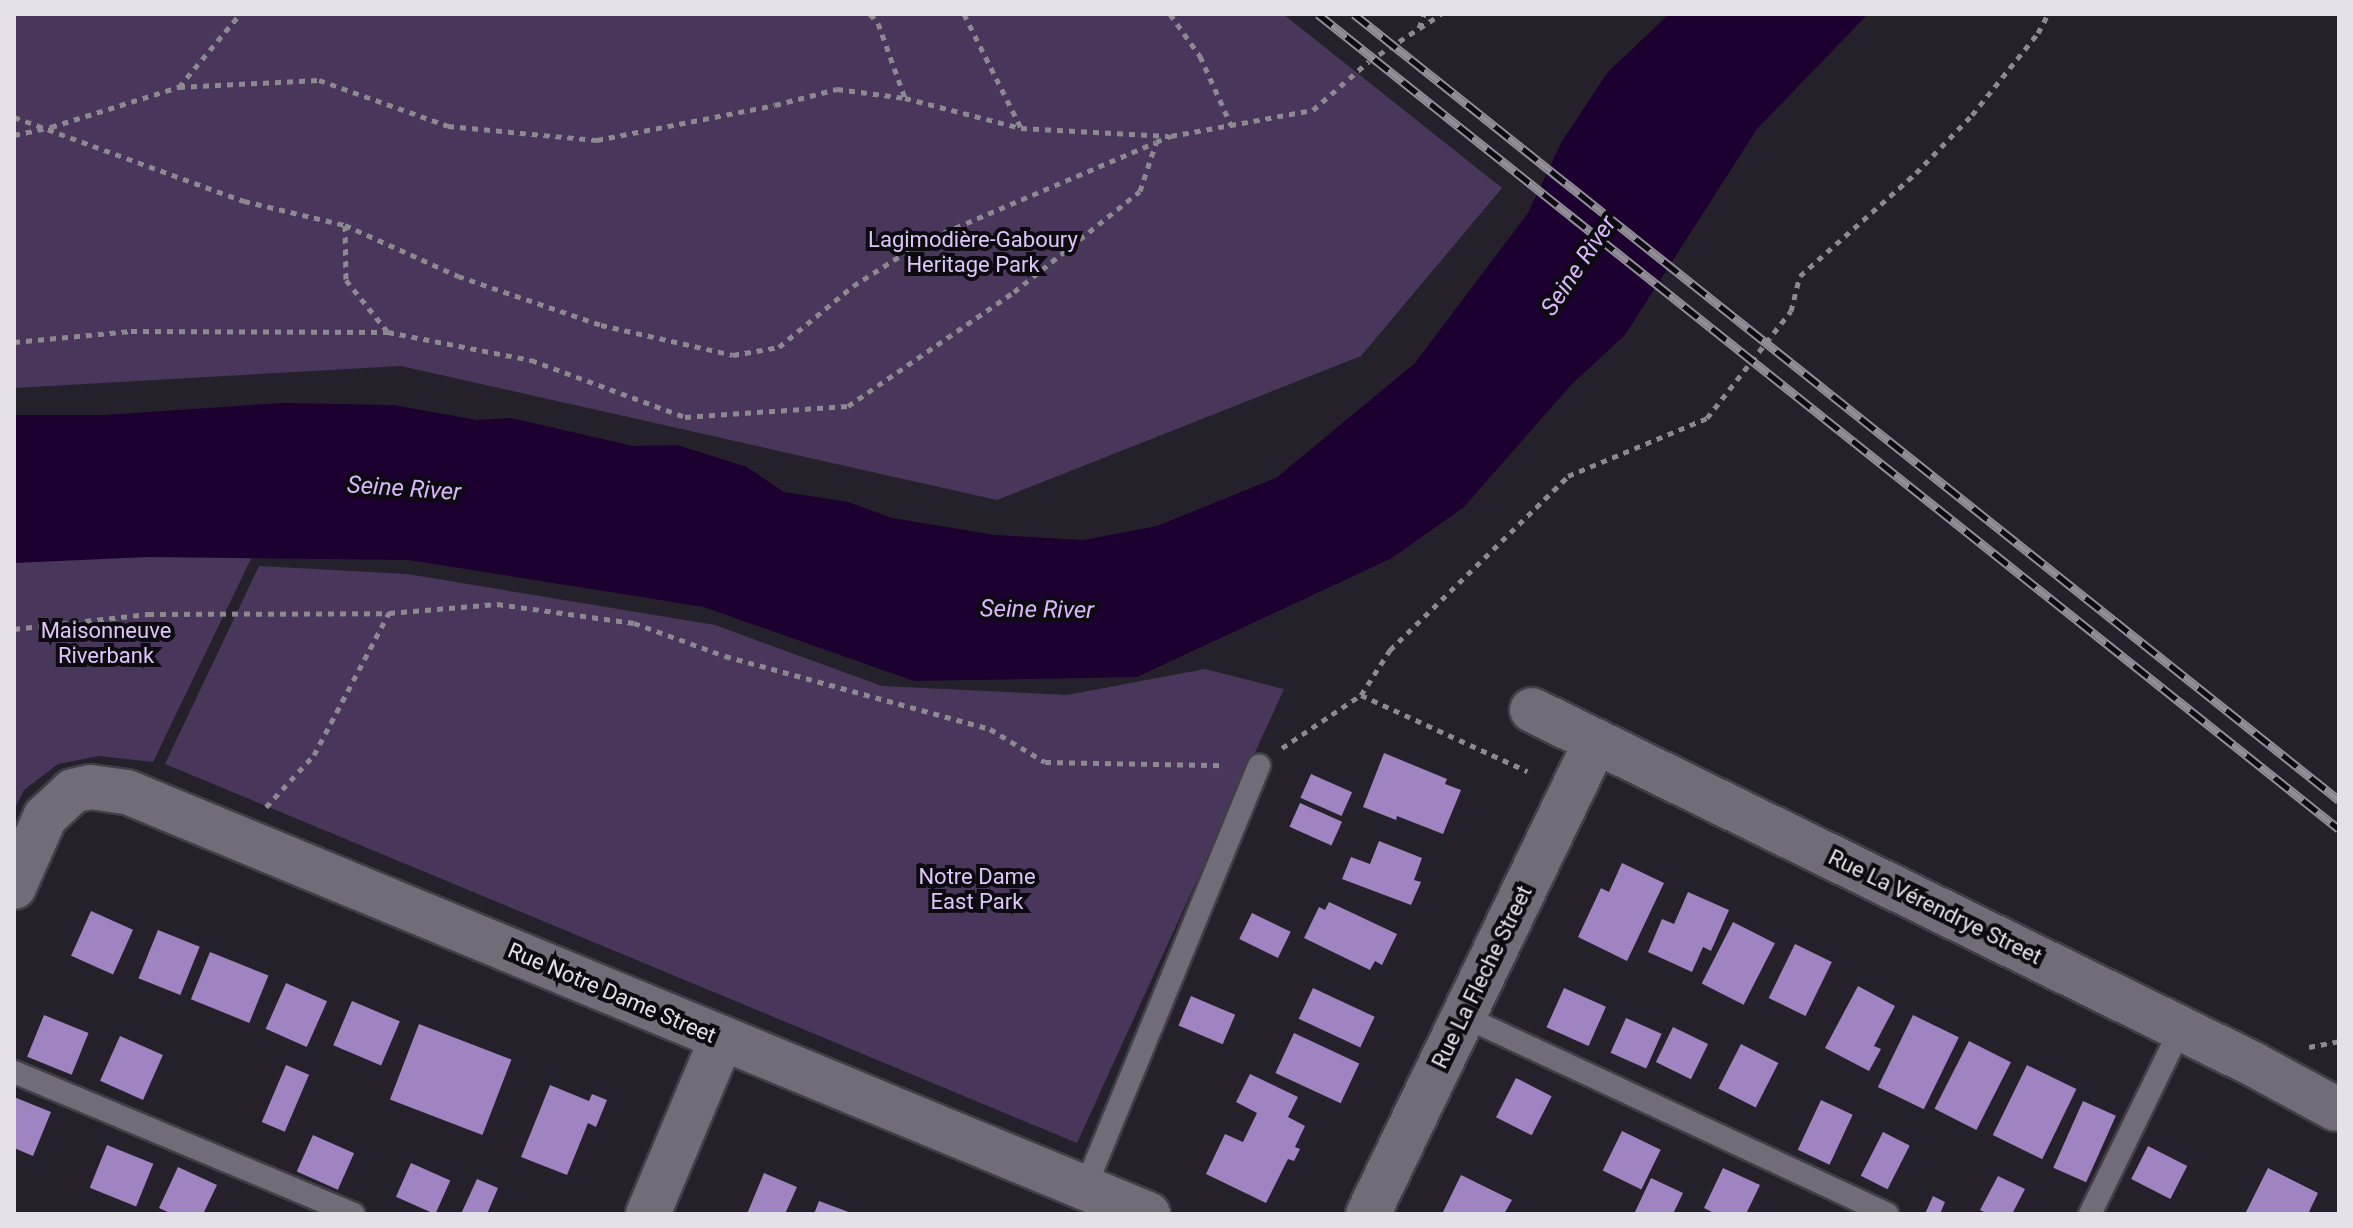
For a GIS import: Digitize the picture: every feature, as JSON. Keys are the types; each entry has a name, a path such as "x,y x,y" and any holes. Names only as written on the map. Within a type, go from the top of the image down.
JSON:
{"street":[{"name":"Rue La Vérendrye Street","path":"1532,710 2181,1028 2336,1109"},
{"name":"Rue La Fleche Street","path":"1368,1214 1596,741"},
{"name":"Rue Notre Dame Street","path":"14,887 45,817 73,791 90,787 127,792 1148,1214"},
{"path":"648,1214 721,1040"}],"lane":[{"path":"1085,1188 1259,765"},
{"path":"1463,1016 1887,1214"},
{"path":"2090,1214 2181,1028"},
{"path":"14,1072 353,1214"}],"path":[{"path":"179,87 240,14"},
{"path":"870,14 878,23 905,98"},
{"path":"964,14 1021,128"},
{"path":"1170,14 1200,56 1231,125"},
{"path":"1419,29 1424,14"},
{"path":"14,117 51,127 244,201 345,225 458,276 601,325 733,355 779,347 853,286 922,242 1156,142 1171,136 1313,110 1369,61 1441,14"},
{"path":"14,629 148,614 389,613 497,604 634,623 725,656 860,690 990,729 1045,762 1259,765 1361,695 1390,650 1568,476 1707,418 1791,311 1800,276 1916,173 1972,115 2038,33 2048,14"},
{"path":"14,135 51,127 179,87 319,80 448,126 597,140 837,89 905,98 1021,128 1171,136"},
{"path":"14,342 131,331 388,332 531,360 685,417 848,406 1014,292 1140,191 1156,142"},
{"path":"345,225 346,280 388,332"},
{"path":"238,837 314,755 389,613"},
{"path":"1361,695 1527,771"}],"green space":[{"name":"Lagimodière-Gaboury Heritage Park","path":"14,14 1283,14 1502,188 1361,356 997,500 401,366 14,388"},
{"name":"Maisonneuve Riverbank","path":"260,540 153,762 99,756 58,764 24,790 14,810 14,553"},
{"name":"Notre Dame East Park","path":"259,566 407,574 715,625 882,686 1067,695 1205,669 1284,689 1077,1143 165,764"}],"water":[{"name":"Seine River","path":"1669,14 1868,14 1757,129 1625,335 1571,385 1464,507 1392,558 1137,677 914,681 704,607 409,560 148,557 14,563 14,415 104,415 280,403 393,405 477,420 511,418 633,446 677,445 747,467 784,492 848,502 892,518 995,535 1084,540 1157,526 1276,478 1415,363 1528,213 1561,143 1607,73"}],"building":[{"path":"1384,753 1447,779 1445,784 1461,790 1443,834 1363,807"},
{"path":"1311,774 1352,792 1342,816 1300,798"},
{"path":"1300,803 1342,822 1331,845 1289,827"},
{"path":"1379,841 1422,858 1414,880 1421,882 1411,905 1342,879 1351,857 1370,864"},
{"path":"1622,863 1664,883 1627,961 1578,937 1601,888 1609,892"},
{"path":"1688,892 1729,910 1711,951 1703,947 1692,972 1648,952 1662,919 1674,924"},
{"path":"1329,902 1397,934 1382,965 1375,961 1370,970 1304,938 1319,907 1325,910"},
{"path":"91,911 133,930 113,974 71,956"},
{"path":"1252,913 1291,932 1278,958 1239,939"},
{"path":"1733,922 1775,943 1744,1005 1702,983"},
{"path":"158,930 200,947 180,995 139,978"},
{"path":"1795,944 1832,962 1806,1016 1769,998"},
{"path":"210,952 268,976 249,1023 191,999"},
{"path":"286,983 327,1001 307,1047 266,1029"},
{"path":"1858,986 1895,1006 1874,1046 1881,1049 1869,1071 1825,1048"},
{"path":"1313,988 1375,1017 1360,1048 1299,1019"},
{"path":"1564,988 1606,1007 1589,1046 1547,1027"},
{"path":"1191,996 1235,1015 1223,1044 1178,1025"},
{"path":"352,1001 400,1021 381,1066 333,1045"},
{"path":"44,1015 89,1033 72,1075 27,1057"},
{"path":"1913,1015 1959,1037 1924,1109 1878,1087"},
{"path":"1626,1018 1662,1034 1646,1069 1611,1053"},
{"path":"419,1024 511,1059 482,1135 390,1100"},
{"path":"1673,1027 1708,1044 1691,1079 1656,1062"},
{"path":"1294,1033 1359,1063 1341,1103 1275,1073"},
{"path":"120,1036 163,1055 143,1100 100,1081"},
{"path":"1969,1041 2011,1062 1976,1130 1934,1109"},
{"path":"1741,1044 1778,1063 1756,1108 1718,1089"},
{"path":"286,1065 309,1075 285,1132 262,1122"},
{"path":"2027,1065 2076,1089 2042,1159 1993,1135"},
{"path":"1250,1074 1298,1097 1288,1117 1305,1126 1295,1147 1300,1149 1294,1161 1288,1159 1266,1203 1206,1174 1225,1134 1243,1142 1257,1113 1236,1102"},
{"path":"1516,1078 1552,1096 1532,1135 1496,1117"},
{"path":"550,1085 589,1101 592,1094 607,1100 596,1127 588,1123 567,1175 521,1157"},
{"path":"14,1097 51,1112 33,1156 14,1148"},
{"path":"1821,1100 1853,1115 1829,1165 1798,1150"},
{"path":"2083,1101 2116,1116 2086,1182 2053,1168"},
{"path":"1622,1131 1661,1150 1641,1189 1603,1171"},
{"path":"1883,1132 1910,1146 1887,1189 1861,1176"},
{"path":"313,1135 354,1153 338,1190 297,1172"},
{"path":"107,1145 153,1164 136,1206 90,1188"},
{"path":"2148,1146 2187,1166 2170,1199 2131,1179"},
{"path":"411,1163 450,1180 435,1214 396,1197"},
{"path":"178,1167 217,1185 203,1214 172,1214 159,1208"},
{"path":"1723,1168 1760,1185 1746,1214 1716,1214 1704,1208"},
{"path":"2268,1168 2318,1193 2308,1214 2245,1214"},
{"path":"764,1173 797,1187 785,1214 747,1214"},
{"path":"1461,1175 1512,1200 1504,1214 1442,1214"},
{"path":"1998,1176 2025,1189 2012,1214 1988,1214 1980,1210"},
{"path":"1651,1178 1683,1193 1673,1214 1634,1214"},
{"path":"477,1179 498,1188 487,1214 461,1214"},
{"path":"1933,1196 1945,1202 1940,1214 1925,1214"},
{"path":"819,1201 854,1214 814,1214"}],"railway":[{"path":"1318,14 2339,829"},
{"path":"1354,14 2339,800"}]}
